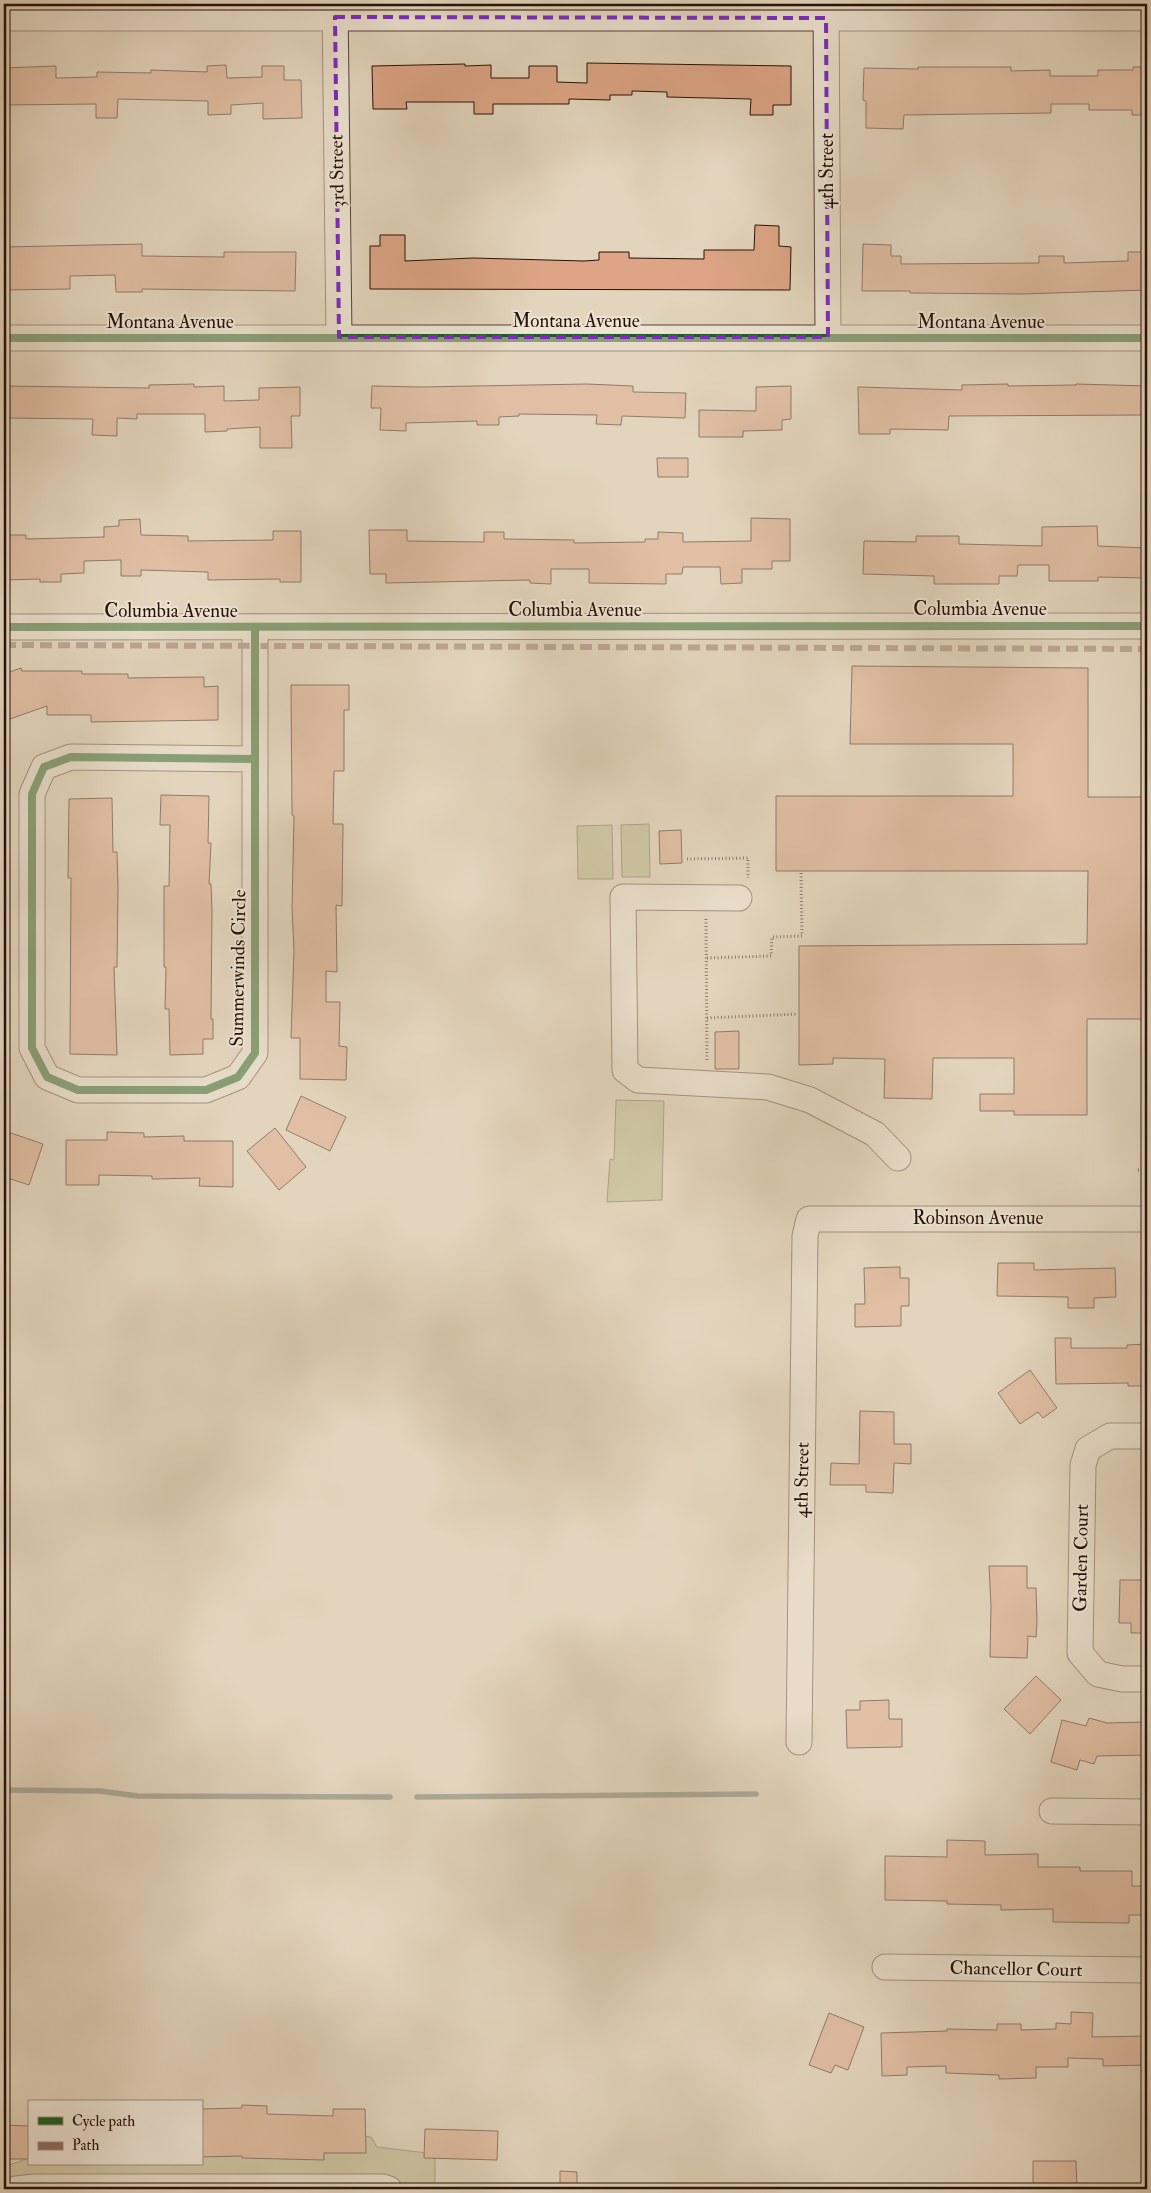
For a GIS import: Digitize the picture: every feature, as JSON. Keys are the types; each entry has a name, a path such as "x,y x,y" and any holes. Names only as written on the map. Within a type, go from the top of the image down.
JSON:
{"street":[{"path":"4,18 335,10 826,11 1147,18"},
{"name":"3rd Street","path":"335,10 339,337"},
{"name":"4th Street","path":"826,11 828,337"},
{"name":"Montana Avenue","path":"4,338 1147,338"},
{"name":"Columbia Avenue","path":"4,627 1147,626"},
{"name":"Summerwinds Circle","path":"255,627 255,759 255,1052 238,1077 206,1090 78,1090 47,1077 32,1048 32,794 44,767 71,757 255,759"},
{"path":"744,892 623,897 625,1070 638,1080 768,1087 810,1100 875,1134 898,1158"},
{"name":"4th Street","path":"799,1742 805,1236 809,1219"},
{"name":"Robinson Avenue","path":"809,1219 1147,1219"},
{"name":"Garden Court","path":"1147,1436 1110,1436 1088,1450 1083,1465 1080,1653 1098,1674 1122,1679 1147,1680"},
{"path":"1052,1811 1147,1812"},
{"name":"Chancellor Court","path":"885,1967 1147,1970"},
{"path":"18,2189 35,2187 383,2187 389,2189"}],"path":[{"path":"687,859 748,858 744,892"},
{"path":"707,958 771,956 772,937 802,936 801,871"},
{"path":"706,914 707,1067"},
{"path":"707,1018 798,1014"},
{"path":"1138,1170 1147,1170"}],"highlighted area":[{"path":"335,17 826,18 828,337 339,337"}],"green space":[{"path":"355,4 810,4 808,6 357,7"},
{"path":"649,824 650,877 622,877 621,825"},
{"path":"612,825 613,879 578,879 577,826"},
{"path":"616,1100 664,1101 662,1200 607,1202 610,1159 614,1160"},
{"path":"214,2123 371,2137 377,2147 435,2154 435,2189 4,2189 4,2167 28,2158 28,2166 202,2166 202,2129"}],"building":[{"path":"587,63 791,66 791,105 773,105 773,115 750,115 751,99 667,97 667,92 632,91 632,95 610,95 610,100 569,99 569,104 493,104 493,114 474,114 474,102 406,102 407,109 373,109 372,66 491,65 491,78 529,78 529,66 557,66 557,82 587,83"},
{"path":"226,65 227,78 262,77 262,66 284,66 284,80 301,80 302,118 263,119 263,103 231,105 231,114 208,115 208,101 118,99 117,118 96,118 96,104 4,105 4,68 56,66 56,78 97,77 97,72 151,73 151,70 207,72 207,66"},
{"path":"918,67 1011,67 1011,71 1050,70 1050,76 1098,76 1098,70 1133,70 1133,67 1147,67 1147,115 1132,115 1132,110 1089,110 1089,104 1051,104 1051,113 904,115 903,129 866,128 866,101 863,100 864,68 918,69"},
{"path":"755,225 779,226 779,246 791,247 790,290 370,289 370,246 380,246 380,235 405,235 405,261 473,258 584,261 599,260 599,252 629,252 629,258 704,259 704,250 754,250"},
{"path":"142,244 142,256 224,257 224,252 296,252 295,291 142,289 142,292 116,292 115,275 70,276 70,289 4,290 4,247"},
{"path":"863,244 891,245 891,256 901,256 901,264 1039,263 1039,256 1064,256 1064,263 1128,261 1128,252 1147,252 1147,290 1021,294 862,291"},
{"path":"194,384 194,387 224,386 224,401 259,400 259,388 300,387 300,416 291,416 292,448 260,448 260,427 205,432 205,414 137,414 137,419 117,418 117,436 92,435 93,419 4,418 4,386 149,388 149,385"},
{"path":"587,384 633,386 633,392 686,393 685,418 622,416 621,425 596,424 597,415 519,414 519,416 499,417 499,425 477,425 477,421 406,423 406,431 380,430 381,408 371,408 372,386"},
{"path":"1008,384 1008,386 1076,384 1147,386 1147,415 949,416 948,430 890,429 890,434 859,434 858,387 962,390 962,385"},
{"path":"791,386 791,419 782,420 782,430 743,431 743,437 699,437 699,410 756,411 756,387"},
{"path":"657,458 688,458 688,477 658,477"},
{"path":"751,518 790,519 790,561 772,561 772,569 742,569 742,583 721,584 720,567 683,567 682,574 666,574 666,584 589,583 589,569 551,569 551,584 530,583 530,580 386,583 386,574 370,574 369,530 407,530 407,541 484,542 484,532 504,532 504,539 574,540 574,543 645,542 645,539 658,539 658,532 683,533 683,542 751,541"},
{"path":"140,519 141,535 188,536 188,541 273,540 273,531 301,531 301,582 280,582 280,579 208,580 208,572 141,570 141,576 121,576 121,560 84,561 84,573 61,574 61,582 40,582 40,579 4,580 4,535 26,535 26,539 104,537 104,527 119,526 119,520"},
{"path":"1097,526 1098,546 1147,548 1147,578 1098,577 1098,581 1049,581 1049,565 1018,565 1017,576 999,576 999,584 934,584 934,576 863,574 864,541 916,542 916,536 959,536 959,544 1042,546 1042,527"},
{"path":"852,666 1088,668 1088,797 1147,797 1147,1019 1087,1019 1087,1115 1014,1115 1014,1111 980,1111 980,1094 1014,1094 1014,1058 933,1058 932,1099 884,1098 885,1059 833,1058 833,1064 799,1065 799,946 1087,944 1088,871 776,871 776,796 1013,796 1013,744 850,744"},
{"path":"21,668 22,671 82,671 82,674 128,674 128,678 204,677 204,687 218,686 218,720 91,722 91,715 47,715 47,706 4,721 4,674"},
{"path":"291,685 349,685 349,710 344,710 344,771 334,771 333,824 343,824 342,906 336,905 337,972 326,971 326,1002 340,1002 339,1046 347,1047 346,1080 300,1079 300,1038 291,1038 294,950 292,908 294,816 292,815"},
{"path":"161,795 209,796 208,843 211,843 209,884 211,884 212,911 211,1019 213,1019 213,1039 203,1039 203,1054 170,1055 169,1009 165,1009 164,886 169,886 170,825 160,825"},
{"path":"112,798 113,852 117,852 118,888 117,967 114,967 117,1055 70,1054 71,878 68,878 69,799"},
{"path":"681,830 682,863 660,864 659,831"},
{"path":"739,1031 739,1069 715,1069 715,1032"},
{"path":"301,1096 346,1117 330,1151 286,1130"},
{"path":"275,1128 306,1167 279,1190 247,1151"},
{"path":"8,1132 43,1144 29,1185 5,1177 9,1167 4,1165 4,1145"},
{"path":"107,1132 144,1133 144,1137 184,1136 184,1141 233,1141 233,1187 199,1186 200,1178 152,1179 152,1176 99,1175 99,1185 66,1185 66,1140 107,1140"},
{"path":"998,1263 1034,1263 1034,1270 1115,1268 1116,1297 1094,1298 1094,1308 1068,1308 1068,1297 997,1296"},
{"path":"900,1267 900,1278 909,1278 909,1306 901,1306 901,1326 855,1327 855,1304 865,1304 864,1268"},
{"path":"1055,1338 1071,1338 1071,1348 1127,1348 1127,1345 1147,1344 1147,1386 1128,1386 1128,1383 1056,1384"},
{"path":"1030,1370 1057,1408 1043,1418 1038,1412 1020,1424 998,1393"},
{"path":"860,1411 894,1412 894,1444 911,1444 911,1464 894,1463 893,1493 866,1492 866,1485 830,1485 831,1463 859,1464"},
{"path":"989,1566 1027,1566 1027,1588 1036,1588 1037,1622 1036,1637 1028,1636 1027,1658 990,1657 991,1606"},
{"path":"1120,1580 1147,1580 1147,1633 1131,1633 1131,1623 1119,1623"},
{"path":"1036,1676 1061,1700 1030,1734 1004,1709"},
{"path":"889,1700 889,1719 902,1719 902,1747 847,1748 846,1710 860,1710 860,1701"},
{"path":"1089,1718 1107,1723 1147,1722 1147,1755 1097,1756 1094,1764 1080,1760 1077,1770 1051,1762 1062,1720 1086,1726"},
{"path":"947,1840 985,1841 985,1855 1038,1854 1038,1867 1080,1867 1080,1871 1132,1871 1132,1886 1147,1886 1147,1915 1129,1915 1129,1923 1053,1922 1053,1909 1001,1910 1001,1905 947,1904 947,1901 885,1900 885,1856 947,1857"},
{"path":"1071,2012 1093,2013 1092,2037 1147,2036 1147,2065 1103,2066 1103,2059 1068,2058 1068,2067 1036,2067 1036,2078 999,2079 999,2075 946,2073 946,2066 907,2067 907,2075 882,2076 881,2033 947,2031 947,2029 997,2030 997,2024 1021,2024 1021,2030 1056,2029 1056,2023 1071,2024"},
{"path":"829,2013 864,2027 848,2070 835,2065 831,2073 809,2065"},
{"path":"242,2105 267,2106 267,2114 333,2116 333,2109 365,2109 366,2153 324,2153 324,2160 242,2158 242,2156 202,2157 202,2109 242,2108"},
{"path":"4,2125 28,2126 28,2159 4,2159"},
{"path":"425,2129 498,2131 497,2160 424,2158"},
{"path":"1033,2161 1076,2161 1077,2189 1033,2189"},
{"path":"560,2171 577,2172 577,2189 560,2189"}],"waterway":[{"path":"4,1790 100,1791 138,1796 390,1797"},
{"path":"417,1797 756,1794"}],"marked path":[{"path":"4,645 1147,649"}],"cycle path":[{"path":"4,338 1147,338"},
{"path":"4,627 1147,626"},
{"path":"255,627 255,759 71,757 44,767 32,794 32,1048 47,1077 78,1090 206,1090 238,1077 255,1053 255,759"}]}
